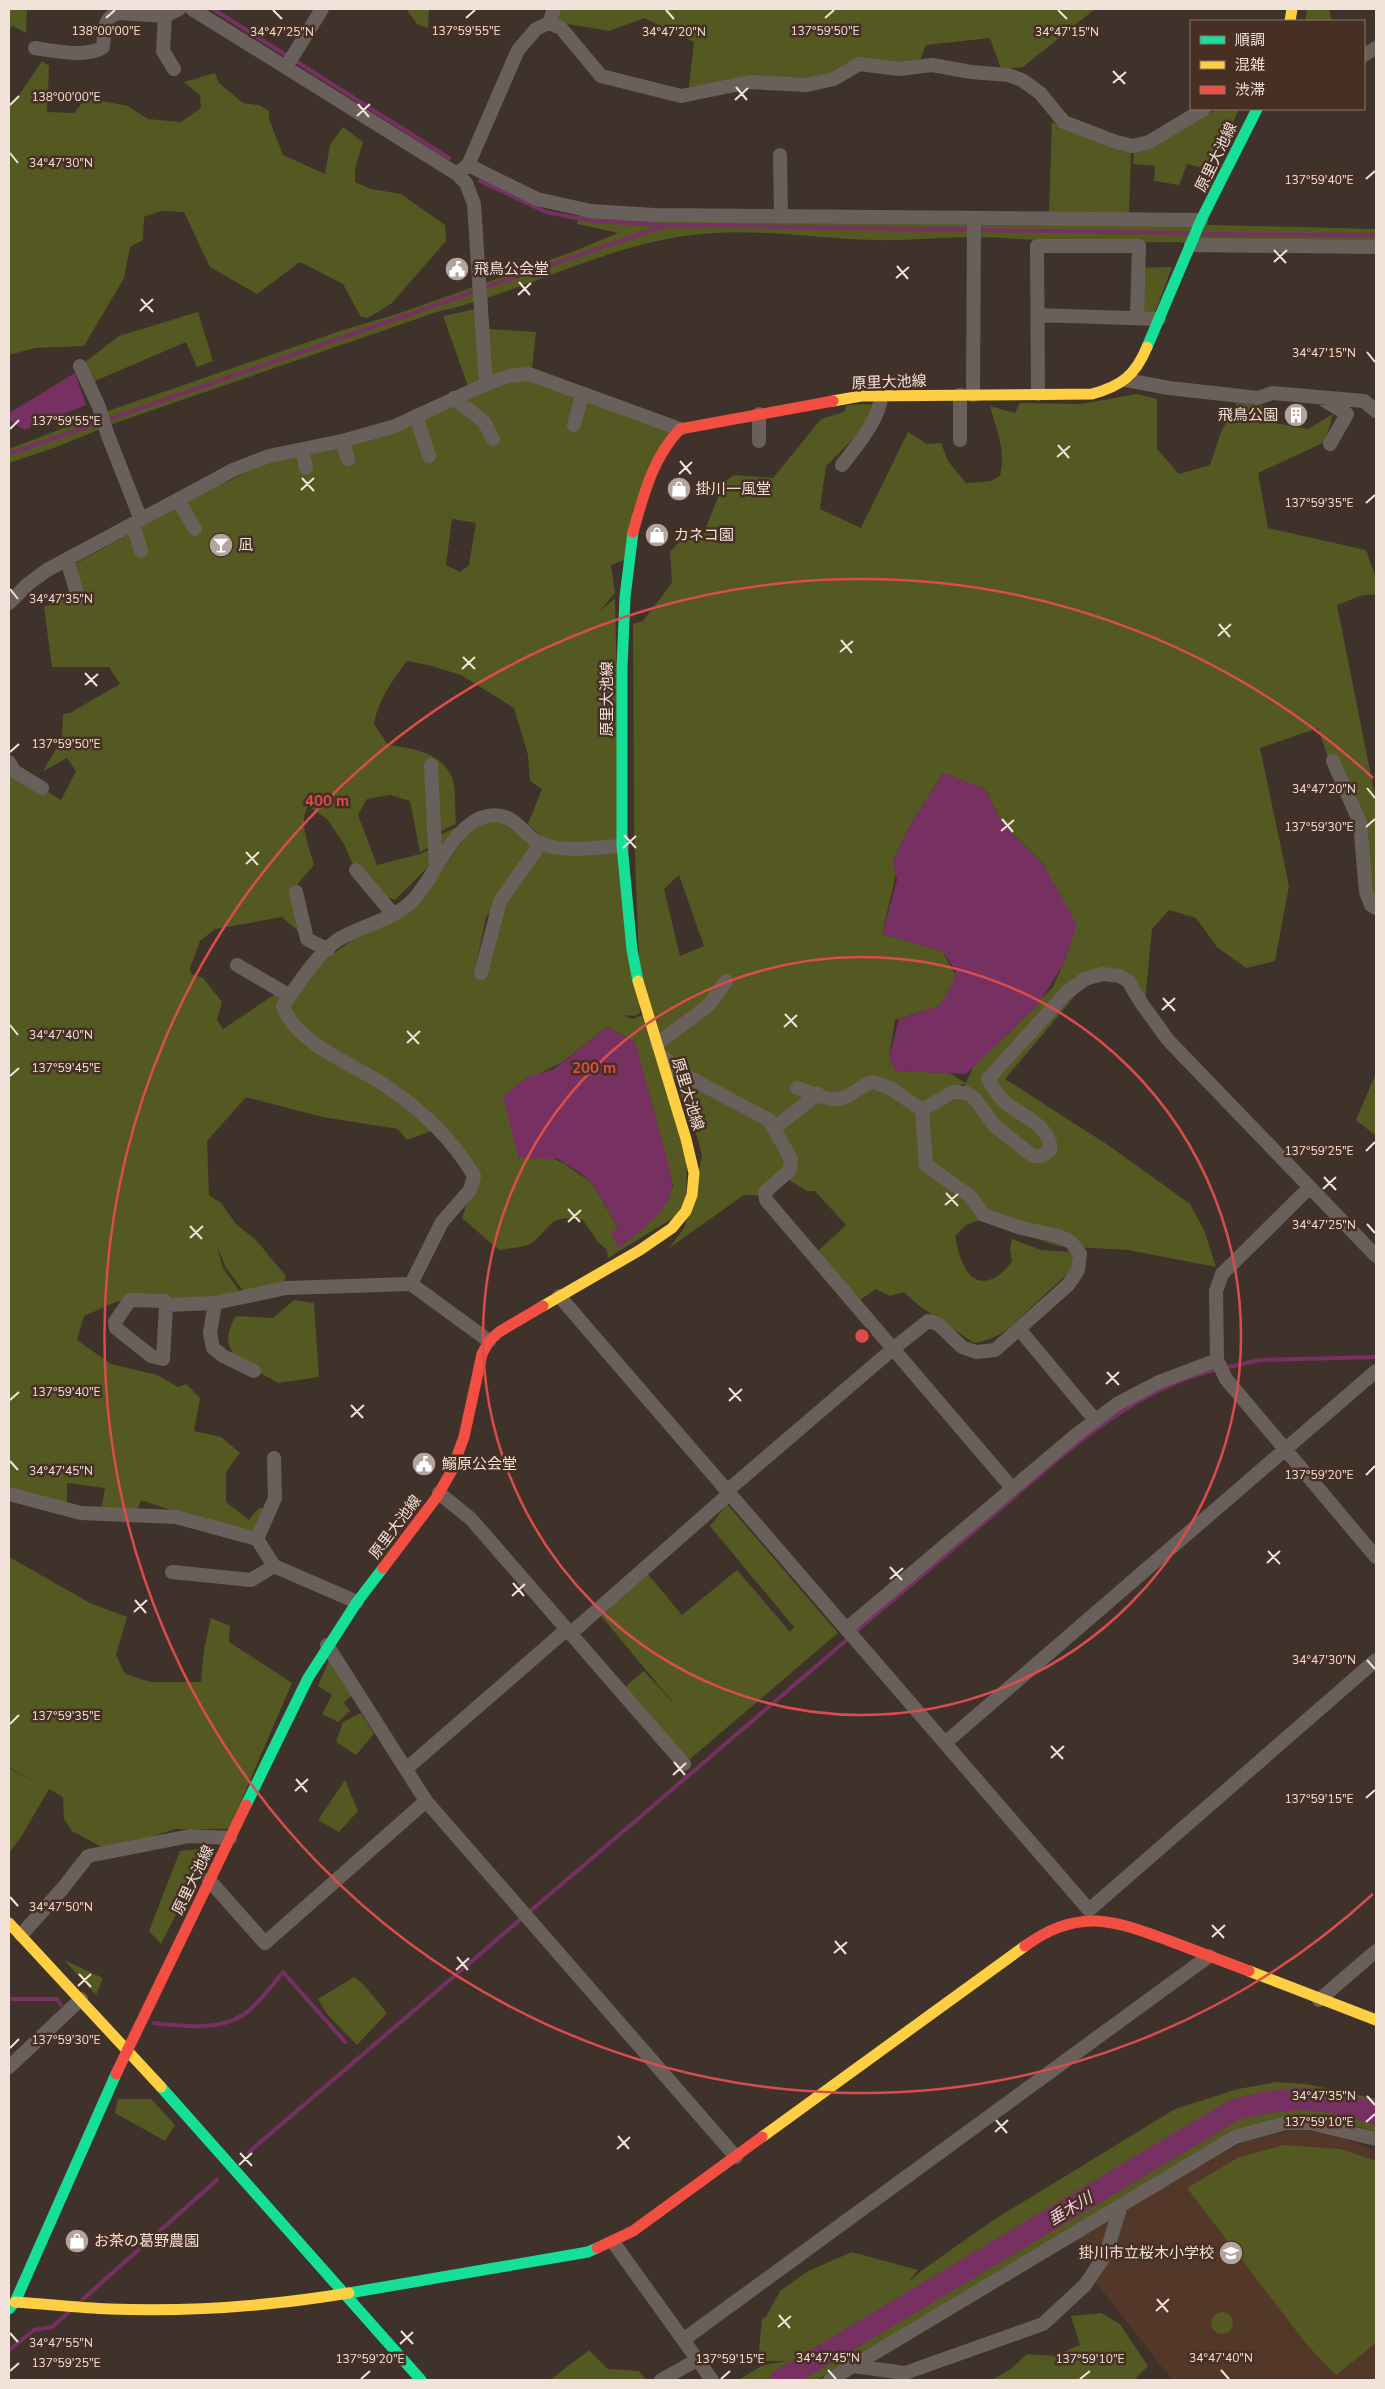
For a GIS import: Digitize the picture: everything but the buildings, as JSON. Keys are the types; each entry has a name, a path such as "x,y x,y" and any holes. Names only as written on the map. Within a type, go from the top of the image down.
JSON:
{"main road":[{"name":"原里大池線","path":"12,2306 127,2049 308,1678 327,1645 356,1602 439,1493 450,1472 464,1438 479,1364 489,1341 498,1332 644,1248 672,1228 686,1211 692,1195 694,1173 640,988 632,950 622,846 624,598 632,535 648,478 665,445 680,429 861,396 1092,394 1113,388 1126,380 1143,357 1201,221 1256,110"},
{"path":"12,2306 60,2305 81,2307 203,2308 294,2302 588,2252 613,2242 633,2231 1033,1940 1062,1924 1092,1915 1126,1924 1319,2000 1376,2020"},
{"path":"9,1923 127,2049 347,2294 421,2380"}],"street":[{"path":"36,48 67,53 99,50 104,47 106,20 110,15 118,13 166,16 179,9"},
{"path":"192,9 289,61 462,170 536,199 591,211 654,215 1201,221"},
{"path":"289,61 322,9"},
{"path":"486,384 474,204 462,170 518,50 536,29 549,23 554,9"},
{"path":"166,16 163,51 174,69"},
{"path":"549,23 561,28 601,76 681,96 750,82 806,85 834,79 859,64 899,69 932,65 971,72 1008,75 1022,80 1040,93 1064,122 1116,142 1133,146 1149,142 1202,110"},
{"path":"1365,55 1376,48"},
{"path":"780,155 781,216"},
{"path":"960,440 967,395 974,219"},
{"path":"1192,243 1376,247"},
{"path":"1038,394 1037,246 1139,246 1137,318"},
{"path":"1037,315 1159,319"},
{"path":"80,366 99,407 137,522 141,551"},
{"path":"9,603 28,584 67,560 233,470 269,456 395,426 454,398 509,376 529,374 582,395 680,429"},
{"path":"1126,380 1169,388 1258,398 1272,393 1364,401 1376,411"},
{"path":"574,425 582,395"},
{"path":"842,465 862,438 881,404 881,395"},
{"path":"1320,397 1347,414 1330,444"},
{"path":"454,398 484,422 493,439"},
{"path":"759,414 759,441"},
{"path":"416,416 429,456"},
{"path":"342,440 348,458"},
{"path":"302,449 306,468"},
{"path":"178,500 194,529"},
{"path":"67,560 78,597"},
{"path":"1334,761 1360,823 1366,892 1370,905 1376,908"},
{"path":"9,762 14,771 42,788"},
{"path":"431,765 436,868"},
{"path":"411,1284 442,1222 470,1190 474,1176 464,1160 432,1122 380,1082 343,1063 322,1049 287,1017 283,1006 306,972 338,940 393,914 410,902 458,836 472,822 486,816 504,816 522,827 541,843 566,849 622,846"},
{"path":"481,973 500,901 541,843"},
{"path":"356,870 393,914"},
{"path":"296,892 307,939 328,950"},
{"path":"237,965 290,996"},
{"path":"922,1110 953,1092 966,1092 975,1099 995,1126 1033,1156 1042,1156 1050,1150 1049,1139 1037,1125 1005,1102 988,1079 1066,993 1085,979 1102,974 1120,976 1128,981 1168,1040 1376,1256"},
{"path":"726,982 709,1005 659,1049 679,1072 769,1120 791,1159 790,1170 765,1192 766,1200 1012,1488"},
{"path":"797,1088 842,1099 861,1086 874,1082 892,1089 922,1110"},
{"path":"774,1128 818,1094"},
{"path":"406,1769 568,1632 894,1348 928,1321 938,1324 962,1347 976,1352 995,1350 1068,1285 1078,1270 1080,1254 1071,1242 1059,1236 1021,1228 984,1215 970,1196 926,1165 922,1110"},
{"path":"1310,1186 1222,1274 1216,1290 1217,1360 1223,1376 1376,1557"},
{"path":"166,1305 215,1303 286,1288 411,1284 489,1341"},
{"path":"559,1296 1092,1915 1376,1660"},
{"path":"130,1300 164,1301 166,1305 163,1359 151,1356 116,1328 115,1322 130,1300"},
{"path":"215,1303 210,1333 213,1348 223,1356 254,1371"},
{"path":"1019,1329 1095,1420"},
{"path":"846,1629 1012,1488 1117,1404 1159,1382 1217,1360"},
{"path":"944,1743 1376,1371"},
{"path":"257,1539 275,1498 274,1458"},
{"path":"439,1493 471,1519 684,1764"},
{"path":"9,1494 81,1513 176,1517 257,1539 274,1566 356,1602"},
{"path":"172,1572 251,1580 274,1566"},
{"path":"327,1645 426,1800 736,2157"},
{"path":"210,1880 265,1943 426,1800"},
{"path":"21,1935 63,1888 88,1856 190,1836 230,1838"},
{"path":"1319,2000 1376,1951"},
{"path":"683,2340 1209,1956"},
{"path":"9,2067 81,1999"},
{"path":"830,2380 1235,2137 1286,2123 1310,2123 1376,2139"},
{"path":"853,2366 905,2373 1043,2324 1085,2285 1106,2254 1121,2205"},
{"path":"613,2242 712,2380"},
{"path":"661,2380 697,2360"}],"shaded area":[{"path":"75,373 86,405 24,430 9,420 9,413"},
{"path":"943,773 985,789 1001,821 1043,864 1077,925 1064,963 1037,1006 966,1074 896,1071 889,1057 899,1019 939,1006 952,984 956,971 942,951 882,934 897,880 893,861 908,829"},
{"path":"607,1027 635,1042 670,1170 672,1184 670,1195 659,1213 651,1222 618,1248 611,1233 618,1227 592,1183 558,1159 518,1158 503,1097 527,1077 554,1069"},
{"name":"掛川市立桜木小学校","path":"1298,2129 1338,2136 1376,2151 1376,2380 1172,2380 1091,2276 1094,2271 1076,2236 1245,2141"}],"green space":[{"path":"9,9 27,9 26,33 13,26 9,29"},
{"path":"406,9 429,9 428,28 417,24"},
{"path":"556,9 1095,9 1023,67 1001,69 990,38 926,45 918,66 856,66 834,79 748,82 688,95 694,42 644,18 609,31 551,21"},
{"path":"1307,9 1329,9 1332,20 1305,20"},
{"path":"42,61 49,66 47,112 74,113 86,98 128,106 148,119 181,122 201,108 200,95 184,82 215,73 219,83 243,103 259,105 269,111 269,119 283,155 325,174 330,145 343,127 363,142 355,169 355,182 371,189 401,194 445,225 446,241 392,303 368,318 361,317 343,284 300,262 257,294 210,267 184,212 161,211 144,217 143,240 130,247 124,278 84,346 35,348 9,355 9,101 13,104"},
{"path":"1216,110 1239,110 1211,170 1187,164 1179,185 1154,181 1155,166 1133,164 1134,150"},
{"path":"1052,122 1131,151 1129,214 1049,213"},
{"path":"582,209 1376,229 1376,242 1122,242 975,237 874,240 738,232 693,235 659,241 595,259 501,293 437,312 115,423 54,448 9,463 9,449 105,412 343,330 397,314 572,252 618,233 577,224"},
{"path":"1172,267 1153,318 1137,318 1138,268"},
{"path":"476,309 480,379 468,386 443,316"},
{"path":"198,312 213,361 197,367 186,342 88,384 80,366 119,336"},
{"path":"488,329 536,332 532,369 488,381"},
{"path":"528,375 679,430 633,510 630,558 611,565 615,593 599,612 615,598 617,690 640,1013 634,1016 622,1015 632,1019 643,1015 687,1146 686,1210 608,1258 607,1250 598,1242 583,1220 572,1219 553,1222 530,1244 499,1250 462,1218 476,1176 431,1131 407,1140 398,1129 322,1117 246,1097 207,1141 209,1195 221,1203 236,1224 256,1240 286,1276 284,1282 244,1292 226,1268 217,1246 223,1268 241,1293 215,1303 164,1301 171,1292 156,1307 134,1298 116,1302 84,1316 77,1340 111,1364 157,1375 178,1387 186,1384 200,1398 194,1431 221,1437 240,1453 226,1472 226,1502 249,1520 259,1508 267,1508 258,1532 188,1516 141,1500 136,1515 101,1513 105,1488 67,1483 67,1509 9,1492 9,760 42,788 61,800 76,771 67,758 43,771 62,739 63,714 70,713 120,684 109,667 52,667 44,607 73,594 64,570 209,490 272,461","holes":["418,513 476,523 469,565 460,572 446,565 452,519","407,661 428,665 461,675 514,708 528,755 530,781 542,789 528,824 544,838 563,844 541,850 502,820 472,827 431,887 435,891 426,883 319,965 223,1029 217,1020 222,1002 203,978 191,974 190,968 200,941 215,929 282,917 298,931 295,887 314,865 304,827 305,812 308,806 327,819 344,844 359,878 369,891 395,900 436,859 456,827 442,834 434,848 420,854 377,865 358,815 367,799 390,795 410,801 420,852 434,845 439,832 456,824 455,793 452,777 447,769 433,757 424,753 388,745 374,724 382,699","499,901 480,977 476,965 486,917","607,1027 635,1042 673,1185 664,1205 658,1213 644,1228 618,1248 618,1228 592,1183 565,1164 528,1147 542,1072 561,1063"]},
{"path":"1137,394 1157,399 1157,449 1179,474 1210,465 1221,432 1237,403 1266,406 1270,422 1308,429 1333,414 1325,442 1258,473 1268,528 1366,550 1376,578 1376,594 1360,596 1337,605 1376,801 1376,906 1366,892 1352,795 1342,800 1318,728 1260,748 1289,886 1275,961 1246,968 1217,947 1196,918 1169,910 1152,929 1145,1002 1129,973 1107,970 1085,984 1005,1079 1108,1145 1190,1204 1204,1230 1216,1267 1128,1250 1058,1246 980,1220 966,1225 955,1236 962,1262 971,1276 977,1280 985,1281 994,1278 1012,1262 1010,1249 1012,1239 1041,1250 1072,1252 1074,1267 1010,1327 985,1341 974,1343 918,1305 904,1292 890,1296 876,1289 860,1300 816,1253 846,1225 815,1191 807,1191 787,1179 770,1178 776,1192 769,1196 744,1195 669,1248 684,1228 702,1156 698,1140 640,989 634,829 633,624 643,621 672,583 670,552 684,537 703,535 724,482 734,475 773,478 821,419 844,412 847,405 876,404 867,425 826,466 820,509 861,528 908,432 927,444 941,443 948,461 966,483 991,481 1000,476 1002,457 1000,441 990,406 1015,413 1020,403 1080,404","holes":["943,773 985,789 1001,821 1043,864 1067,955 1053,987 973,1067 966,1083 949,1073 896,1071 889,1057 895,1020 939,1006 958,979 942,951 882,934 896,874 893,861 908,829","679,875 704,946 680,956 664,889","965,1083 963,1097 925,1110 920,1105"]},
{"path":"1376,1073 1376,1136 1356,1120"},
{"path":"294,1300 314,1303 319,1377 278,1383 237,1358 231,1350 228,1341 230,1329 236,1316 273,1318"},
{"path":"727,1504 838,1633 684,1764 624,1688 644,1671 676,1706 597,1611 647,1573 682,1615 737,1570 790,1632 794,1627 710,1526"},
{"path":"9,1557 90,1603 127,1617 116,1655 125,1674 151,1682 201,1682 204,1650 211,1618 230,1626 229,1642 292,1683 229,1829 175,1829 109,1851 72,1831 64,1819 63,1797 49,1789 21,1837 9,1853 9,1768 35,1782 9,1767"},
{"path":"330,1658 353,1694 344,1703 350,1711 338,1722 322,1714 332,1695 318,1686"},
{"path":"361,1713 374,1734 356,1755 336,1742 343,1722"},
{"path":"345,1780 358,1811 339,1832 318,1820"},
{"path":"210,1848 161,1944 149,1931 180,1851"},
{"path":"64,1960 103,1978 96,1995"},
{"path":"354,1977 363,1984 387,2013 357,2045 327,2014 318,1999"},
{"path":"1277,2082 1306,2084 1376,2099 1376,2132 1323,2116 1246,2133 1157,2182 817,2380 739,2380 763,2365 788,2361 758,2361 762,2319 766,2317 780,2291 808,2271 852,2252 918,2270 908,2283 921,2271 992,2221 1175,2109 1238,2089"},
{"path":"118,2099 151,2099 175,2125 165,2141 115,2113"},
{"path":"1284,2145 1340,2149 1376,2161 1376,2343 1336,2375 1307,2345 1187,2188 1239,2157"},
{"path":"1222,2312 1230,2315 1233,2323 1230,2331 1222,2334 1214,2331 1211,2323 1214,2315"},
{"path":"1101,2313 1120,2324 1148,2366 1134,2380 992,2380 1012,2368 1027,2354 1054,2356 1080,2345 1071,2316"},
{"path":"589,2350 608,2369 639,2371 646,2380 550,2380"}],"waterway":[{"path":"213,9 286,55"},
{"path":"294,60 449,158"},
{"path":"480,181 546,212 593,221 664,225"},
{"path":"483,288 667,225 970,230"},
{"path":"977,230 1188,233"},
{"path":"1202,234 1376,235"},
{"path":"9,454 476,291"},
{"path":"1224,1368 1260,1360 1376,1357"},
{"path":"854,1633 1074,1446 1101,1426 1157,1392 1187,1379 1218,1369"},
{"path":"528,1913 849,1638"},
{"path":"249,2152 522,1918"},
{"path":"154,2023 199,2026 233,2020 253,2007 283,1972 345,2042"},
{"path":"9,1999 57,1999 61,2005"},
{"name":"垂木川","path":"781,2380 1234,2110 1273,2101 1305,2099 1338,2104 1376,2114"},
{"path":"83,2299 217,2180"},
{"path":"9,2350 34,2330 52,2327 69,2312"}],"traffic: fast":[{"path":"1147,347 1201,220 1256,110"},
{"path":"633,532 625,597 622,668 622,846 632,950 638,981"},
{"path":"246,1805 308,1678 357,1602 383,1568"},
{"path":"9,2309 15,2302 116,2074"},
{"path":"161,2087 421,2380"},
{"path":"349,2293 588,2252 597,2248"}],"traffic: slow":[{"path":"1290,20 1292,9"},
{"path":"833,401 861,396 1092,394 1119,383 1132,373 1147,347"},
{"path":"543,1306 640,1250 672,1228 686,1211 692,1195 694,1173 686,1139 638,981"},
{"path":"9,1923 161,2087"},
{"path":"762,2137 1025,1946"},
{"path":"1249,1971 1376,2020"},
{"path":"15,2302 98,2308 170,2310 259,2305 349,2293"}],"traffic: jam":[{"path":"633,532 650,477 662,452 680,429 833,401"},
{"path":"383,1568 436,1498 451,1472 464,1437 482,1354 489,1341 499,1332 543,1306"},
{"path":"116,2074 246,1805"},
{"path":"1025,1946 1044,1934 1062,1926 1096,1921 1131,1927 1249,1971"},
{"path":"597,2248 633,2231 762,2137"}],"place":[{"name":"飛鳥公会堂","path":"457,269"},
{"name":"飛鳥公園","path":"1296,415"},
{"name":"掛川一風堂","path":"679,489"},
{"name":"カネコ園","path":"657,535"},
{"name":"凪","path":"221,545"},
{"name":"鰯原公会堂","path":"424,1464"},
{"name":"お茶の葛野農園","path":"77,2241"},
{"name":"掛川市立桜木小学校","path":"1231,2253"}]}
